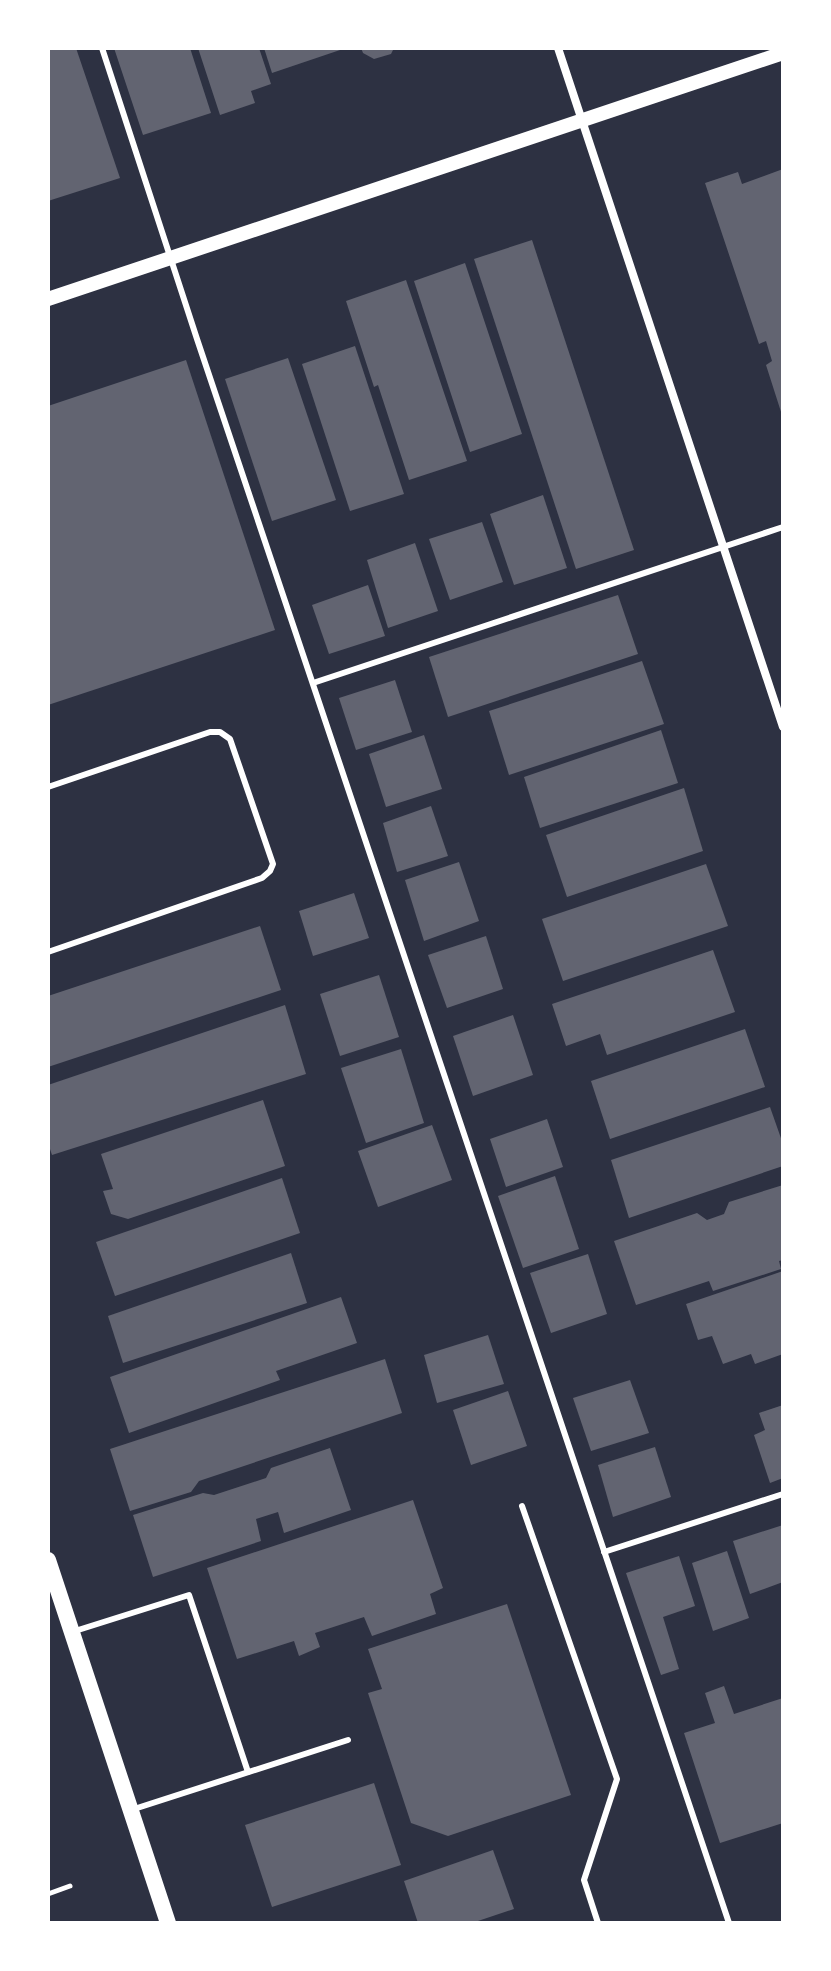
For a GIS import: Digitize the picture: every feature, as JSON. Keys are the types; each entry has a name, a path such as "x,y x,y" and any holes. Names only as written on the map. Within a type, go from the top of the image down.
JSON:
{"main road":[{"path":"48,1560 168,1923"}],"street":[{"path":"558,48 783,727"},
{"path":"48,299 783,53"}],"lane":[{"path":"102,48 729,1923"},
{"path":"313,683 783,527"},
{"path":"48,787 210,732 220,732 230,739 273,864 262,878 48,952"},
{"path":"604,1552 783,1494"},
{"path":"522,1506 617,1779 584,1880 598,1923"},
{"path":"72,1632 189,1595 248,1772"},
{"path":"131,1810 348,1740"}],"path":[{"path":"48,1894 70,1886"}],"building":[{"path":"48,48 76,48 120,178 48,201"},
{"path":"114,48 190,48 211,113 143,135"},
{"path":"198,48 259,48 271,84 251,91 255,103 220,115"},
{"path":"264,48 343,48 343,49 272,73"},
{"path":"361,48 394,48 391,54 374,59 363,53"},
{"path":"783,169 782,415 766,365 772,361 766,341 759,344 705,183 738,172 742,184"},
{"path":"532,240 634,550 576,569 474,259"},
{"path":"465,263 522,434 470,452 414,281"},
{"path":"406,280 467,461 409,480 346,301"},
{"path":"355,346 404,494 350,511 302,364"},
{"path":"288,358 336,500 272,521 225,379"},
{"path":"186,360 275,630 48,705 48,406"},
{"path":"543,495 567,568 514,585 490,514"},
{"path":"482,522 503,582 450,600 429,539"},
{"path":"415,543 438,611 388,628 367,560"},
{"path":"368,585 385,636 329,654 312,605"},
{"path":"618,595 638,654 448,717 429,657"},
{"path":"642,661 664,724 509,775 489,711"},
{"path":"395,680 412,732 356,750 339,698"},
{"path":"661,730 678,783 540,828 524,777"},
{"path":"424,735 442,789 386,807 369,754"},
{"path":"684,788 703,851 567,897 546,835"},
{"path":"431,806 448,856 397,872 383,823"},
{"path":"459,862 479,921 424,941 405,880"},
{"path":"706,864 728,926 563,981 542,919"},
{"path":"354,893 369,938 313,956 299,911"},
{"path":"260,926 281,990 48,1067 48,996"},
{"path":"486,936 503,989 447,1008 428,955"},
{"path":"713,950 735,1012 607,1055 600,1034 566,1046 552,1004"},
{"path":"379,975 399,1037 340,1056 320,994"},
{"path":"285,1005 306,1074 52,1155 48,1143 48,1085"},
{"path":"513,1015 533,1075 473,1096 453,1036"},
{"path":"745,1029 765,1087 610,1139 591,1081"},
{"path":"401,1049 424,1123 366,1143 341,1068"},
{"path":"263,1100 285,1166 128,1219 111,1214 103,1191 113,1189 101,1154"},
{"path":"770,1107 783,1144 783,1166 629,1218 611,1160"},
{"path":"547,1119 563,1167 506,1187 490,1139"},
{"path":"432,1125 452,1180 378,1207 358,1151"},
{"path":"555,1176 579,1249 523,1268 498,1196"},
{"path":"282,1178 300,1233 115,1296 96,1242"},
{"path":"783,1185 781,1269 713,1291 709,1281 636,1305 614,1241 697,1213 707,1220 724,1214 729,1202"},
{"path":"291,1253 307,1303 123,1363 108,1316"},
{"path":"588,1254 607,1314 551,1333 530,1273"},
{"path":"783,1271 783,1354 755,1364 751,1354 723,1364 712,1336 698,1340 686,1304"},
{"path":"341,1297 357,1343 276,1371 280,1380 129,1433 110,1377"},
{"path":"488,1335 504,1384 437,1403 424,1355"},
{"path":"385,1359 402,1413 199,1481 191,1492 130,1511 110,1449"},
{"path":"630,1380 649,1433 591,1451 573,1398"},
{"path":"508,1391 527,1446 471,1465 453,1410"},
{"path":"783,1405 783,1478 770,1483 754,1435 765,1430 759,1413"},
{"path":"655,1447 671,1497 613,1517 598,1465"},
{"path":"330,1448 351,1510 284,1533 278,1512 256,1519 261,1541 153,1577 133,1515 203,1493 214,1495 266,1478 271,1468"},
{"path":"413,1500 443,1588 430,1594 436,1614 372,1636 364,1617 315,1633 320,1647 299,1656 294,1641 237,1659 207,1568"},
{"path":"783,1525 783,1582 750,1594 733,1541"},
{"path":"727,1551 749,1618 713,1631 692,1563"},
{"path":"679,1556 695,1606 663,1617 679,1669 661,1675 626,1573"},
{"path":"507,1604 571,1795 448,1836 411,1823 368,1693 382,1689 368,1649"},
{"path":"724,1686 734,1714 783,1698 783,1823 720,1843 684,1733 715,1723 705,1693"},
{"path":"374,1783 401,1865 272,1907 245,1825"},
{"path":"493,1850 514,1909 472,1923 418,1923 404,1881"}]}
